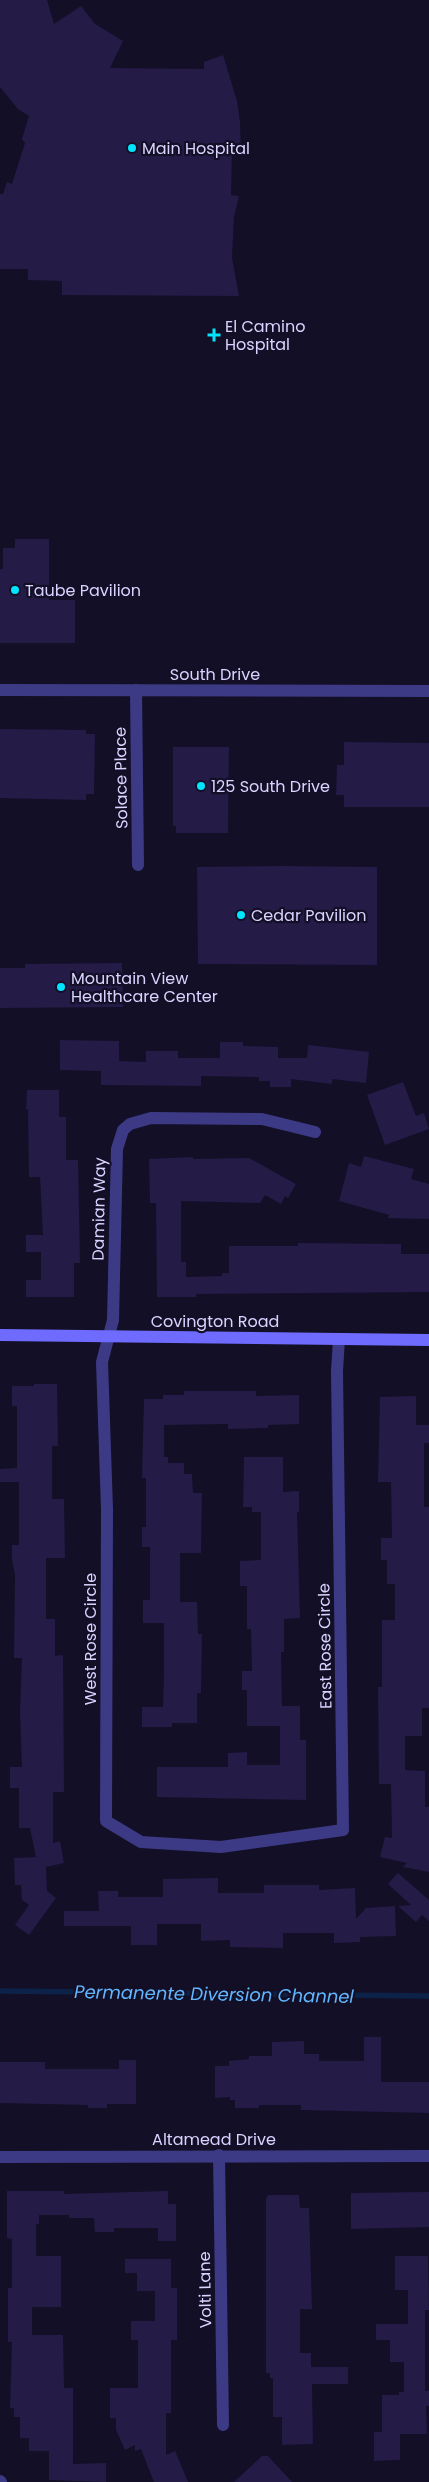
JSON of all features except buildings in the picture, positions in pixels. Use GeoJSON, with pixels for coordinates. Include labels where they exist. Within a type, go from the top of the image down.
{"type":"FeatureCollection","features":[{"type":"Feature","properties":{"kind":"street","name":"South Drive"},"geometry":{"type":"LineString","coordinates":[[0,690],[429,691]]}},
{"type":"Feature","properties":{"kind":"street","name":"Solace Place"},"geometry":{"type":"LineString","coordinates":[[136,690],[138,865]]}},
{"type":"Feature","properties":{"kind":"street","name":"Damian Way"},"geometry":{"type":"LineString","coordinates":[[108,1337],[113,1320],[117,1148],[123,1130],[130,1124],[152,1118],[179,1118],[262,1119],[315,1132]]}},
{"type":"Feature","properties":{"kind":"street","name":"Covington Road"},"geometry":{"type":"LineString","coordinates":[[0,1335],[429,1340]]}},
{"type":"Feature","properties":{"kind":"street","name":"West Rose Circle"},"geometry":{"type":"LineString","coordinates":[[108,1337],[102,1362],[107,1509],[106,1821],[141,1842],[221,1847]]}},
{"type":"Feature","properties":{"kind":"street","name":"East Rose Circle"},"geometry":{"type":"LineString","coordinates":[[221,1847],[343,1830],[337,1371],[339,1338]]}},
{"type":"Feature","properties":{"kind":"street","name":"Volti Lane"},"geometry":{"type":"LineString","coordinates":[[219,2155],[223,2425]]}},
{"type":"Feature","properties":{"kind":"street","name":"Altamead Drive"},"geometry":{"type":"LineString","coordinates":[[0,2157],[429,2156]]}},
{"type":"Feature","properties":{"kind":"waterway","name":"Permanente Diversion Channel"},"geometry":{"type":"LineString","coordinates":[[0,1991],[429,1996]]}},
{"type":"Feature","properties":{"kind":"place","name":"Main Hospital"},"geometry":{"type":"Point","coordinates":[132,148]}},
{"type":"Feature","properties":{"kind":"place","name":"El Camino Hospital"},"geometry":{"type":"Point","coordinates":[214,335]}},
{"type":"Feature","properties":{"kind":"place","name":"Taube Pavilion"},"geometry":{"type":"Point","coordinates":[15,590]}},
{"type":"Feature","properties":{"kind":"place","name":"125 South Drive"},"geometry":{"type":"Point","coordinates":[201,786]}},
{"type":"Feature","properties":{"kind":"place","name":"Cedar Pavilion"},"geometry":{"type":"Point","coordinates":[241,915]}},
{"type":"Feature","properties":{"kind":"place","name":"Mountain View Healthcare Center"},"geometry":{"type":"Point","coordinates":[61,987]}}]}
